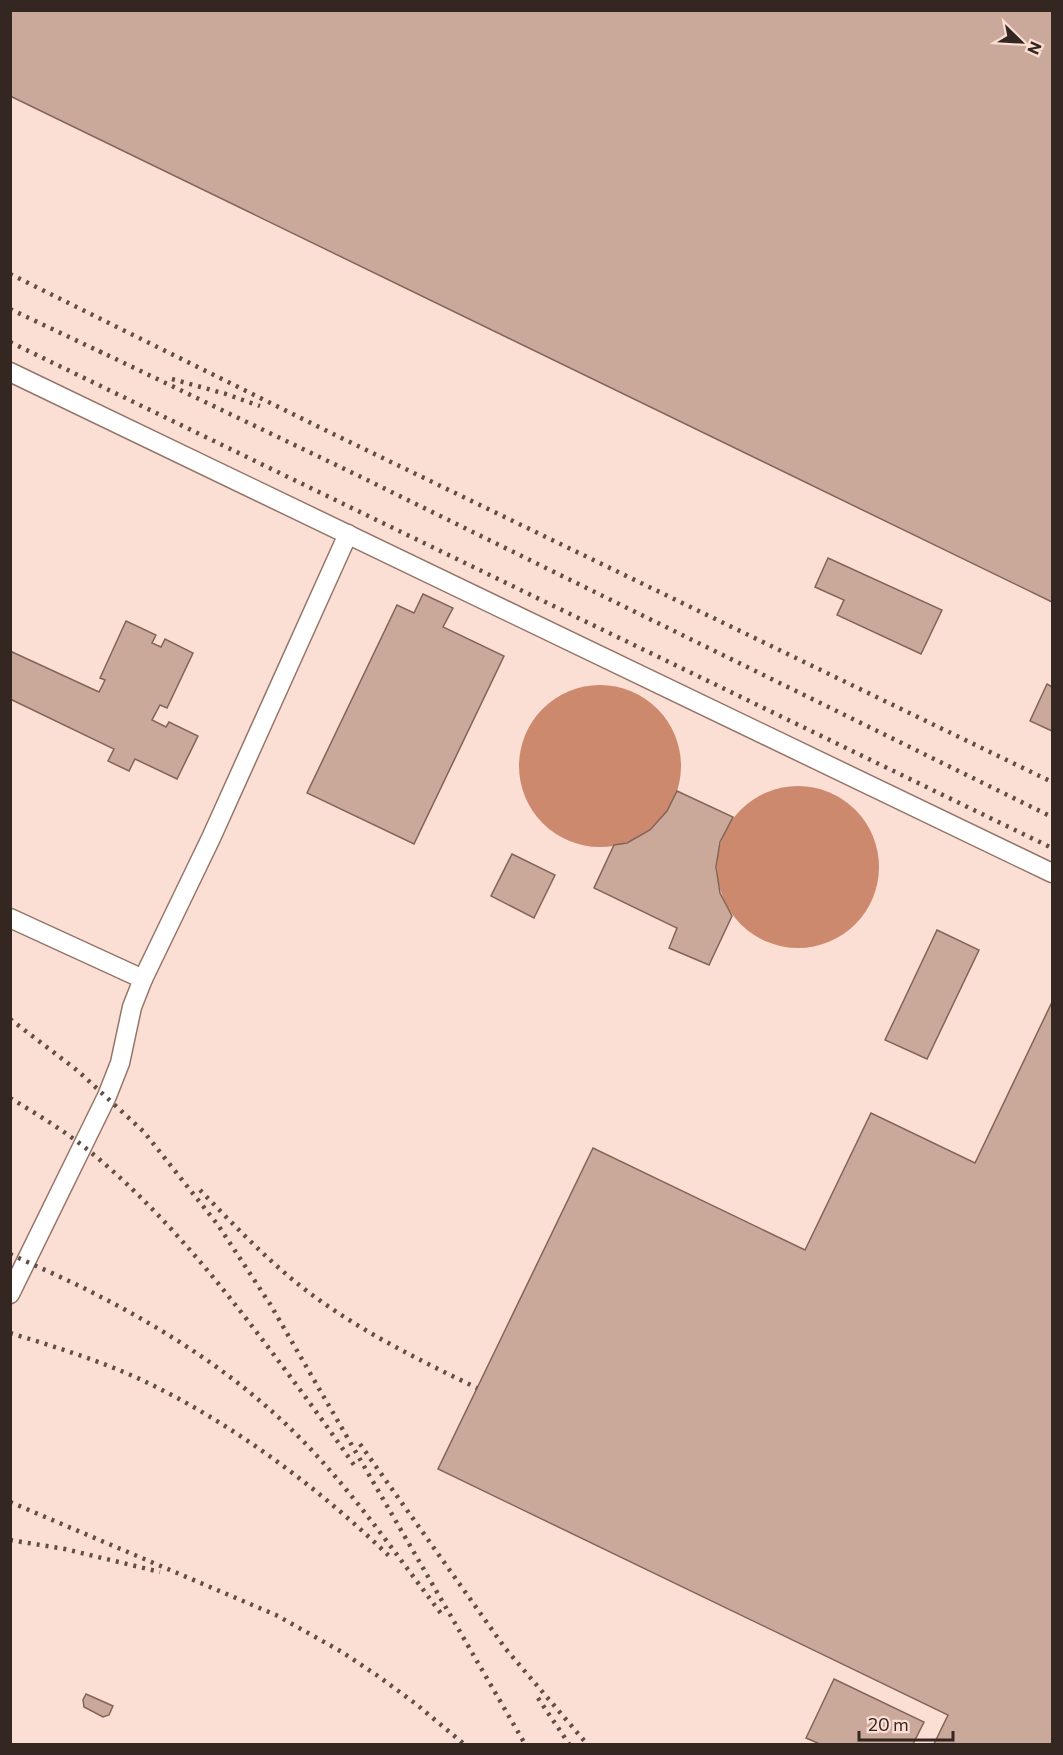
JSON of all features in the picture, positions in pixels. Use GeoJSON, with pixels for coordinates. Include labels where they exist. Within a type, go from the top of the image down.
{"type":"FeatureCollection","features":[{"type":"Feature","properties":{"kind":"lane"},"geometry":{"type":"LineString","coordinates":[[10,372],[1053,873]]}},
{"type":"Feature","properties":{"kind":"lane"},"geometry":{"type":"LineString","coordinates":[[10,1294],[107,1096],[120,1063],[132,1007],[143,979],[212,838],[348,534]]}},
{"type":"Feature","properties":{"kind":"lane"},"geometry":{"type":"LineString","coordinates":[[10,918],[143,979]]}},
{"type":"Feature","properties":{"kind":"shaded area"},"geometry":{"type":"Polygon","coordinates":[[[600,685],[631,691],[657,709],[675,735],[681,766],[675,797],[657,823],[631,841],[600,847],[569,841],[543,823],[525,797],[519,766],[525,735],[543,709],[569,691],[600,685]]]}},
{"type":"Feature","properties":{"kind":"shaded area"},"geometry":{"type":"Polygon","coordinates":[[[798,786],[829,792],[855,810],[873,836],[879,867],[873,898],[855,924],[829,942],[798,948],[767,942],[741,924],[723,898],[717,867],[723,836],[741,810],[767,792],[798,786]]]}},
{"type":"Feature","properties":{"kind":"building"},"geometry":{"type":"Polygon","coordinates":[[[10,10],[1052,10],[1052,602],[10,96],[10,10]]]}},
{"type":"Feature","properties":{"kind":"building"},"geometry":{"type":"Polygon","coordinates":[[[828,558],[942,610],[921,654],[837,615],[844,600],[815,587],[828,558]]]}},
{"type":"Feature","properties":{"kind":"building"},"geometry":{"type":"Polygon","coordinates":[[[423,594],[453,608],[443,627],[504,656],[414,844],[307,793],[397,605],[414,613],[423,594]]]}},
{"type":"Feature","properties":{"kind":"building"},"geometry":{"type":"Polygon","coordinates":[[[126,621],[156,635],[152,643],[161,647],[165,639],[193,653],[167,708],[160,705],[152,720],[166,727],[169,722],[198,736],[177,779],[135,759],[129,771],[108,761],[114,749],[10,699],[10,651],[99,692],[105,680],[100,678],[126,621]]]}},
{"type":"Feature","properties":{"kind":"building"},"geometry":{"type":"Polygon","coordinates":[[[1047,684],[1052,687],[1052,731],[1030,721],[1047,684]]]}},
{"type":"Feature","properties":{"kind":"building"},"geometry":{"type":"Polygon","coordinates":[[[677,791],[733,817],[720,842],[716,867],[720,893],[732,916],[709,965],[669,948],[677,928],[594,888],[614,845],[627,843],[650,830],[667,811],[677,791]]]}},
{"type":"Feature","properties":{"kind":"building"},"geometry":{"type":"Polygon","coordinates":[[[512,854],[555,875],[534,918],[491,896],[512,854]]]}},
{"type":"Feature","properties":{"kind":"building"},"geometry":{"type":"Polygon","coordinates":[[[937,930],[979,950],[927,1059],[885,1040],[937,930]]]}},
{"type":"Feature","properties":{"kind":"building"},"geometry":{"type":"Polygon","coordinates":[[[1052,1002],[1052,1744],[934,1744],[948,1715],[438,1469],[593,1148],[805,1250],[871,1113],[975,1163],[1052,1002]]]}},
{"type":"Feature","properties":{"kind":"building"},"geometry":{"type":"Polygon","coordinates":[[[834,1679],[924,1722],[913,1744],[820,1744],[806,1738],[834,1679]]]}},
{"type":"Feature","properties":{"kind":"building"},"geometry":{"type":"Polygon","coordinates":[[[86,1694],[113,1706],[109,1715],[103,1717],[84,1707],[83,1700],[86,1694]]]}},
{"type":"Feature","properties":{"kind":"railway"},"geometry":{"type":"LineString","coordinates":[[10,274],[325,430],[1052,782]]}},
{"type":"Feature","properties":{"kind":"railway"},"geometry":{"type":"LineString","coordinates":[[10,309],[107,355]]}},
{"type":"Feature","properties":{"kind":"railway"},"geometry":{"type":"LineString","coordinates":[[10,342],[1052,848]]}},
{"type":"Feature","properties":{"kind":"railway"},"geometry":{"type":"LineString","coordinates":[[99,351],[357,475],[1052,817]]}},
{"type":"Feature","properties":{"kind":"railway"},"geometry":{"type":"LineString","coordinates":[[172,379],[260,406]]}},
{"type":"Feature","properties":{"kind":"railway"},"geometry":{"type":"LineString","coordinates":[[10,1019],[78,1071],[144,1132],[218,1225],[270,1304],[525,1744]]}},
{"type":"Feature","properties":{"kind":"railway"},"geometry":{"type":"LineString","coordinates":[[10,1098],[83,1146],[110,1168],[160,1217],[250,1323],[354,1465]]}},
{"type":"Feature","properties":{"kind":"railway"},"geometry":{"type":"LineString","coordinates":[[200,1190],[276,1265],[323,1303],[387,1342],[477,1388]]}},
{"type":"Feature","properties":{"kind":"railway"},"geometry":{"type":"LineString","coordinates":[[10,1254],[90,1291],[154,1326],[231,1378],[279,1417],[339,1481],[443,1616]]}},
{"type":"Feature","properties":{"kind":"railway"},"geometry":{"type":"LineString","coordinates":[[10,1333],[128,1374],[210,1416],[304,1482],[389,1556]]}},
{"type":"Feature","properties":{"kind":"railway"},"geometry":{"type":"LineString","coordinates":[[360,1444],[505,1648],[587,1744]]}},
{"type":"Feature","properties":{"kind":"railway"},"geometry":{"type":"LineString","coordinates":[[10,1502],[276,1615],[342,1652],[378,1676],[464,1744]]}},
{"type":"Feature","properties":{"kind":"railway"},"geometry":{"type":"LineString","coordinates":[[10,1540],[65,1549],[160,1572]]}},
{"type":"Feature","properties":{"kind":"railway"},"geometry":{"type":"LineString","coordinates":[[538,1698],[569,1744]]}}]}
